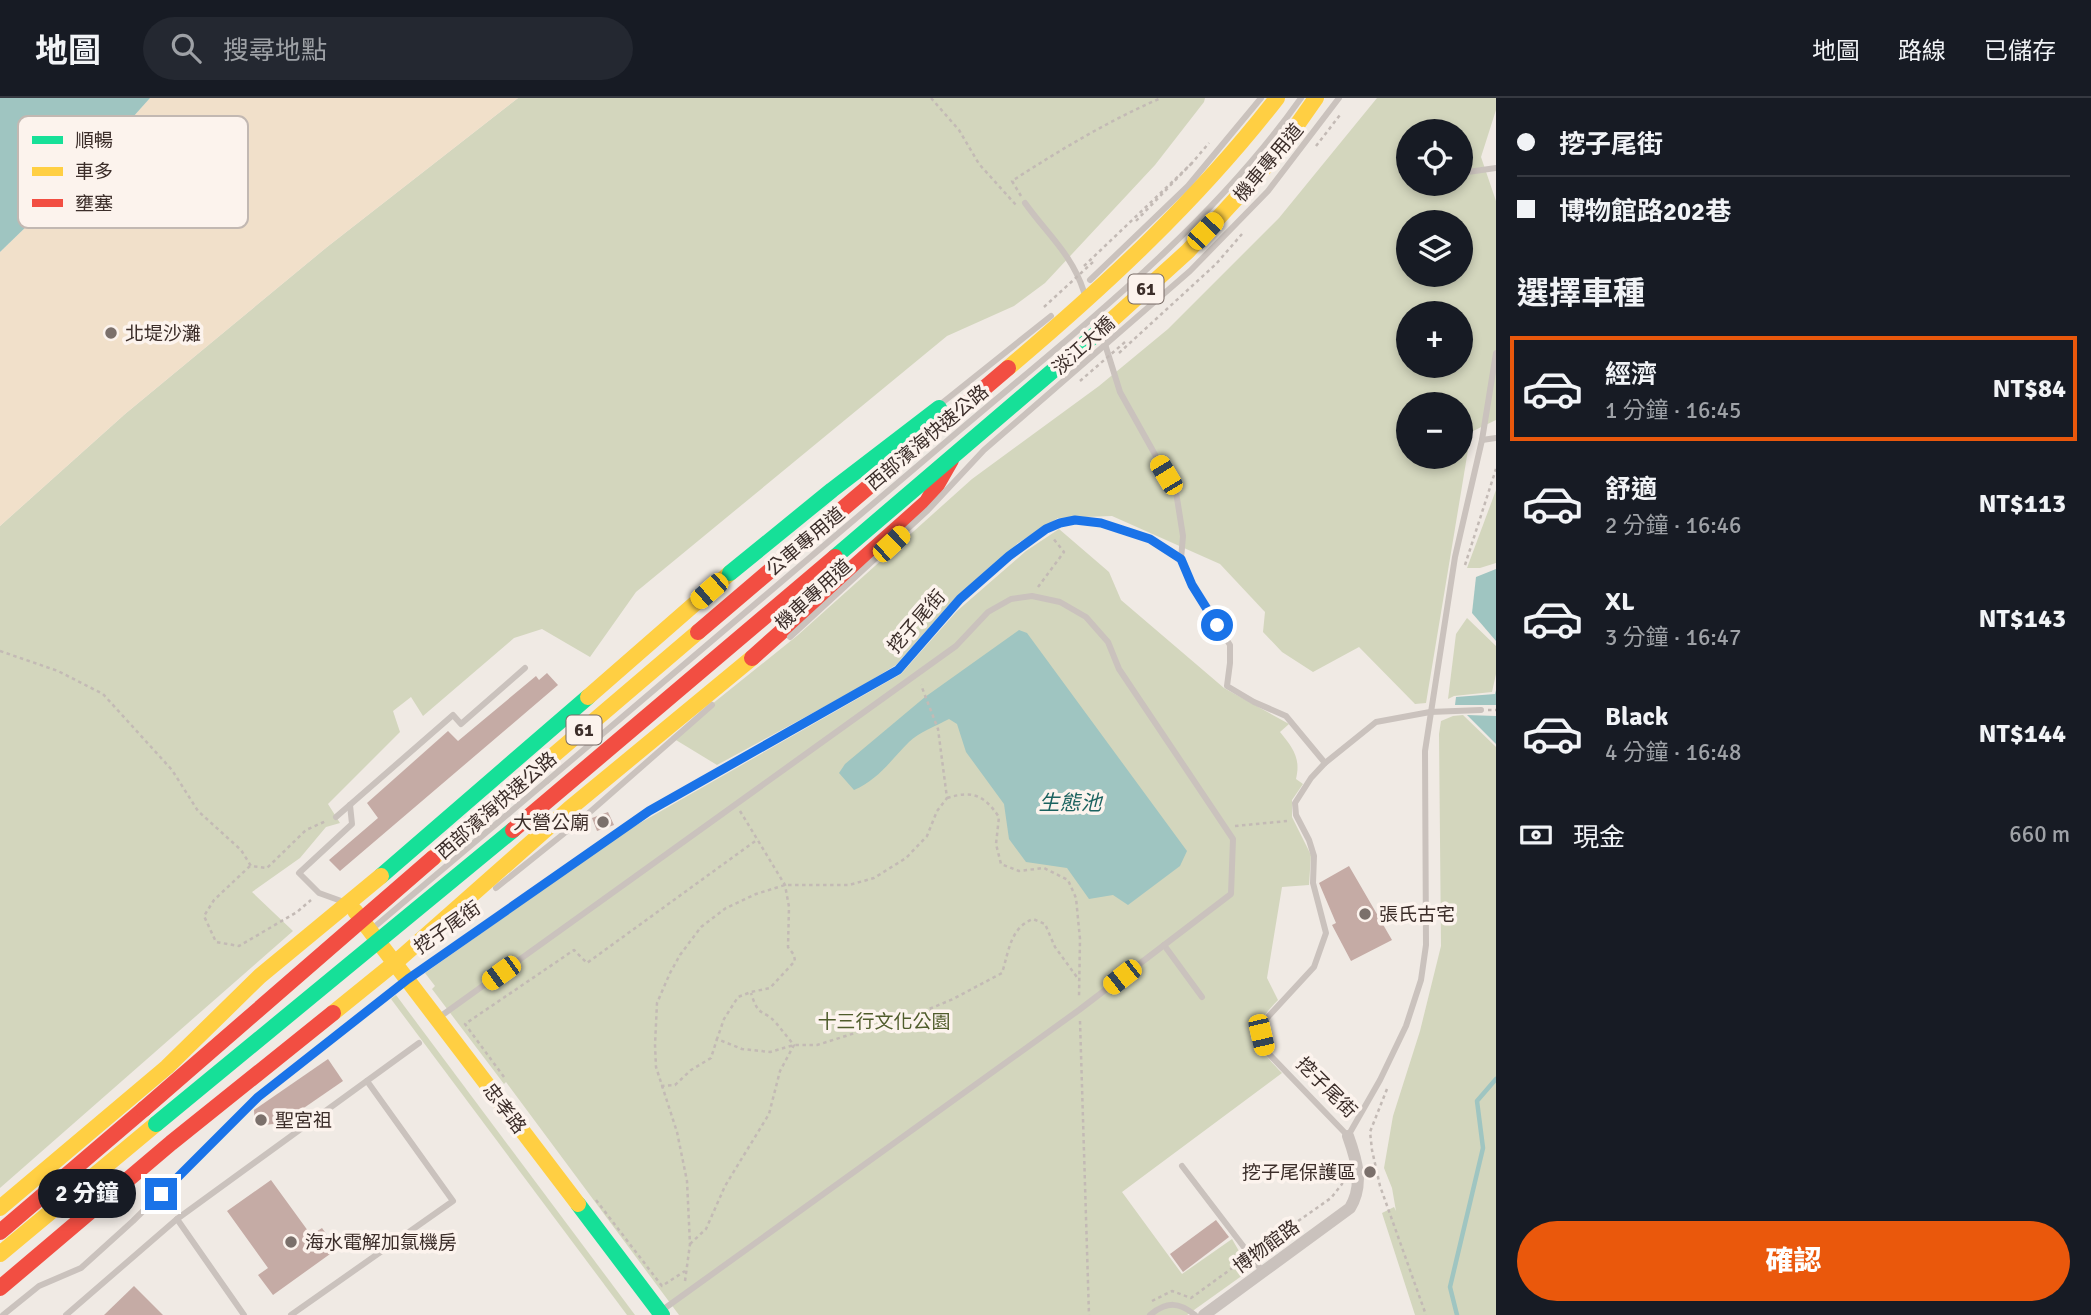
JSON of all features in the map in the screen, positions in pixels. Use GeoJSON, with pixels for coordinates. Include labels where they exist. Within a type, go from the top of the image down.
{"type":"FeatureCollection","features":[{"type":"Feature","properties":{"kind":"main road","name":"淡江大橋"},"geometry":{"type":"LineString","coordinates":[[1026,353],[1146,245],[1250,133],[1277,98]]}},
{"type":"Feature","properties":{"kind":"main road","name":"淡江大橋"},"geometry":{"type":"LineString","coordinates":[[952,457],[1073,355],[1188,251],[1276,155],[1317,98]]}},
{"type":"Feature","properties":{"kind":"main road"},"geometry":{"type":"LineString","coordinates":[[0,1208],[167,1067],[260,976],[377,879],[517,752],[782,529],[933,413],[988,367],[1014,354],[1026,353]]}},
{"type":"Feature","properties":{"kind":"main road","name":"西部濱海快速公路"},"geometry":{"type":"LineString","coordinates":[[0,1232],[1026,353]]}},
{"type":"Feature","properties":{"kind":"main road"},"geometry":{"type":"LineString","coordinates":[[0,1288],[576,814],[928,502],[952,457]]}},
{"type":"Feature","properties":{"kind":"main road","name":"西部濱海快速公路"},"geometry":{"type":"LineString","coordinates":[[0,1254],[482,857],[952,457]]}},
{"type":"Feature","properties":{"kind":"main road","name":"忠孝路"},"geometry":{"type":"LineString","coordinates":[[347,902],[396,962],[661,1314]]}},
{"type":"Feature","properties":{"kind":"street","name":"挖子尾街"},"geometry":{"type":"LineString","coordinates":[[1349,1136],[1356,1158],[1359,1185],[1357,1197],[1350,1208]]}},
{"type":"Feature","properties":{"kind":"street","name":"博物館路"},"geometry":{"type":"LineString","coordinates":[[1204,1315],[1350,1208]]}},
{"type":"Feature","properties":{"kind":"lane"},"geometry":{"type":"LineString","coordinates":[[1076,293],[1188,186],[1261,98]]}},
{"type":"Feature","properties":{"kind":"lane","name":"公車專用道"},"geometry":{"type":"LineString","coordinates":[[371,930],[1101,309],[1170,247],[1223,191],[1301,98]]}},
{"type":"Feature","properties":{"kind":"lane","name":"機車專用道"},"geometry":{"type":"LineString","coordinates":[[780,646],[928,510],[984,450],[1190,271],[1268,191],[1339,98]]}},
{"type":"Feature","properties":{"kind":"lane"},"geometry":{"type":"LineString","coordinates":[[1473,171],[1496,168]]}},
{"type":"Feature","properties":{"kind":"lane"},"geometry":{"type":"LineString","coordinates":[[1025,203],[1064,250],[1077,273],[1099,324],[1120,392],[1176,492],[1183,536],[1181,559],[1192,585],[1230,645],[1227,686],[1286,716],[1325,763]]}},
{"type":"Feature","properties":{"kind":"lane"},"geometry":{"type":"LineString","coordinates":[[666,618],[728,565],[942,403],[1056,312]]}},
{"type":"Feature","properties":{"kind":"lane"},"geometry":{"type":"LineString","coordinates":[[1349,1136],[1406,1026],[1421,980],[1426,945],[1425,751],[1455,557],[1482,440],[1496,353]]}},
{"type":"Feature","properties":{"kind":"lane"},"geometry":{"type":"LineString","coordinates":[[1482,440],[1496,438]]}},
{"type":"Feature","properties":{"kind":"lane","name":"挖子尾街"},"geometry":{"type":"LineString","coordinates":[[3,1315],[39,1286],[81,1268],[134,1221],[258,1097],[408,979],[649,811],[898,670],[960,599],[1046,529],[1075,520],[1101,523],[1150,539],[1181,559]]}},
{"type":"Feature","properties":{"kind":"lane"},"geometry":{"type":"LineString","coordinates":[[438,1018],[956,646],[988,612],[1011,599],[1032,596],[1060,602],[1086,617],[1108,642],[1119,669],[1233,839],[1231,894],[1068,1018],[683,1295],[661,1314]]}},
{"type":"Feature","properties":{"kind":"lane"},"geometry":{"type":"LineString","coordinates":[[336,817],[453,715],[461,724],[525,668]]}},
{"type":"Feature","properties":{"kind":"lane"},"geometry":{"type":"LineString","coordinates":[[495,889],[576,814],[717,701]]}},
{"type":"Feature","properties":{"kind":"lane"},"geometry":{"type":"LineString","coordinates":[[1296,812],[1295,803],[1311,778],[1325,763],[1376,722],[1430,712],[1481,710]]}},
{"type":"Feature","properties":{"kind":"lane"},"geometry":{"type":"LineString","coordinates":[[347,902],[319,893],[299,873],[352,824],[350,805]]}},
{"type":"Feature","properties":{"kind":"lane","name":"挖子尾街"},"geometry":{"type":"LineString","coordinates":[[1296,812],[1314,856],[1313,883],[1326,933],[1314,967],[1266,1018],[1261,1035],[1265,1050],[1349,1136]]}},
{"type":"Feature","properties":{"kind":"lane"},"geometry":{"type":"LineString","coordinates":[[396,962],[418,951],[451,924]]}},
{"type":"Feature","properties":{"kind":"lane"},"geometry":{"type":"LineString","coordinates":[[1164,945],[1202,997]]}},
{"type":"Feature","properties":{"kind":"lane"},"geometry":{"type":"LineString","coordinates":[[66,1315],[177,1219],[419,1043]]}},
{"type":"Feature","properties":{"kind":"lane"},"geometry":{"type":"LineString","coordinates":[[291,1315],[453,1201],[367,1081]]}},
{"type":"Feature","properties":{"kind":"lane"},"geometry":{"type":"LineString","coordinates":[[1182,1166],[1263,1272]]}},
{"type":"Feature","properties":{"kind":"lane"},"geometry":{"type":"LineString","coordinates":[[177,1219],[244,1315]]}},
{"type":"Feature","properties":{"kind":"lane"},"geometry":{"type":"LineString","coordinates":[[1150,1315],[1166,1304],[1182,1304],[1195,1315]]}},
{"type":"Feature","properties":{"kind":"path"},"geometry":{"type":"LineString","coordinates":[[931,98],[959,131],[979,164],[1017,206],[1036,218]]}},
{"type":"Feature","properties":{"kind":"path"},"geometry":{"type":"LineString","coordinates":[[1025,203],[1012,181],[1066,146],[1161,98]]}},
{"type":"Feature","properties":{"kind":"path"},"geometry":{"type":"LineString","coordinates":[[1039,313],[1192,163],[1077,273]]}},
{"type":"Feature","properties":{"kind":"path"},"geometry":{"type":"LineString","coordinates":[[1110,360],[1216,264],[1247,228]]}},
{"type":"Feature","properties":{"kind":"path"},"geometry":{"type":"LineString","coordinates":[[1032,596],[1064,552],[1046,529]]}},
{"type":"Feature","properties":{"kind":"path"},"geometry":{"type":"LineString","coordinates":[[0,651],[58,671],[103,694],[172,769],[198,811],[241,850],[251,866]]}},
{"type":"Feature","properties":{"kind":"path"},"geometry":{"type":"LineString","coordinates":[[683,1295],[690,1244],[687,1181],[677,1132],[656,1067],[657,1003],[680,955],[701,928],[726,908],[756,894],[785,885],[849,885],[874,878],[906,858],[927,836],[937,811],[947,798],[938,729],[923,691]]}},
{"type":"Feature","properties":{"kind":"path"},"geometry":{"type":"LineString","coordinates":[[661,1086],[675,1085],[691,1070],[711,1058],[724,1019],[738,997],[770,988],[795,961],[788,947],[789,907],[785,885],[736,805]]}},
{"type":"Feature","properties":{"kind":"path"},"geometry":{"type":"LineString","coordinates":[[1224,825],[1280,823],[1289,821],[1296,812]]}},
{"type":"Feature","properties":{"kind":"path"},"geometry":{"type":"LineString","coordinates":[[319,893],[297,912],[239,946],[216,942],[204,916],[214,900],[251,866],[267,867],[306,830],[336,817]]}},
{"type":"Feature","properties":{"kind":"path"},"geometry":{"type":"LineString","coordinates":[[505,1079],[465,1024],[574,950],[587,963],[758,839]]}},
{"type":"Feature","properties":{"kind":"path"},"geometry":{"type":"LineString","coordinates":[[717,1039],[742,1049],[770,1052],[794,1045],[817,1045],[922,1012],[1002,973],[1014,934],[1022,923],[1033,919],[1045,924],[1055,947],[1079,980]]}},
{"type":"Feature","properties":{"kind":"path"},"geometry":{"type":"LineString","coordinates":[[751,992],[755,1007],[774,1021],[794,1045]]}},
{"type":"Feature","properties":{"kind":"path"},"geometry":{"type":"LineString","coordinates":[[690,1244],[706,1229],[725,1186],[769,1114],[780,1071],[794,1045]]}},
{"type":"Feature","properties":{"kind":"path"},"geometry":{"type":"LineString","coordinates":[[1372,1150],[1380,1186],[1426,1315]]}},
{"type":"Feature","properties":{"kind":"path"},"geometry":{"type":"LineString","coordinates":[[595,1199],[662,1286],[686,1270]]}},
{"type":"Feature","properties":{"kind":"green space"},"geometry":{"type":"Polygon","coordinates":[[[518,98],[1205,98],[1155,165],[1045,283],[1014,306],[947,336],[636,592],[590,657],[542,629],[514,638],[423,716],[411,697],[393,711],[400,732],[328,804],[340,823],[326,827],[300,858],[252,892],[293,931],[0,1188],[0,526],[125,414],[327,247],[518,98]]]}},
{"type":"Feature","properties":{"kind":"green space"},"geometry":{"type":"Polygon","coordinates":[[[1377,98],[1496,98],[1496,110],[1481,157],[1496,201],[1496,420],[1473,431],[1473,392],[1396,392],[1396,469],[1465,469],[1426,703],[1415,704],[1359,647],[1313,672],[1282,652],[1263,632],[1265,612],[1220,564],[1112,516],[1058,518],[1018,543],[950,604],[896,665],[855,690],[717,765],[671,737],[798,635],[972,479],[1099,386],[1168,329],[1279,218],[1377,98]]]}},
{"type":"Feature","properties":{"kind":"green space"},"geometry":{"type":"Polygon","coordinates":[[[1496,490],[1496,563],[1480,568],[1467,568],[1496,490]]]}},
{"type":"Feature","properties":{"kind":"green space","name":"十三行文化公園"},"geometry":{"type":"Polygon","coordinates":[[[1059,529],[1109,572],[1121,600],[1224,688],[1289,724],[1280,732],[1295,754],[1296,779],[1303,784],[1292,800],[1292,817],[1311,855],[1309,885],[1282,887],[1267,978],[1278,1000],[1261,1021],[1257,1038],[1265,1054],[1282,1073],[1122,1192],[1182,1274],[1232,1239],[1250,1270],[1187,1315],[679,1315],[506,1082],[504,1084],[432,989],[435,986],[425,973],[626,831],[901,674],[957,611],[1026,551],[1059,529]]]}},
{"type":"Feature","properties":{"kind":"green space"},"geometry":{"type":"Polygon","coordinates":[[[1467,618],[1496,646],[1496,674],[1492,692],[1448,699],[1456,634],[1467,618]]]}},
{"type":"Feature","properties":{"kind":"green space"},"geometry":{"type":"Polygon","coordinates":[[[1463,715],[1496,747],[1496,1315],[1415,1315],[1382,1213],[1394,1207],[1396,1211],[1392,1188],[1384,1168],[1393,1116],[1420,1031],[1441,946],[1441,721],[1463,715]]]}},
{"type":"Feature","properties":{"kind":"green space"},"geometry":{"type":"Polygon","coordinates":[[[396,995],[635,1315],[627,1315],[391,999],[396,995]]]}},
{"type":"Feature","properties":{"kind":"sand","name":"北堤沙灘"},"geometry":{"type":"Polygon","coordinates":[[[150,98],[518,98],[327,247],[125,414],[0,526],[0,252],[25,228],[248,228],[248,116],[134,116],[150,98]]]}},
{"type":"Feature","properties":{"kind":"water"},"geometry":{"type":"Polygon","coordinates":[[[0,98],[150,98],[134,116],[18,116],[18,228],[25,228],[0,252],[0,98]]]}},
{"type":"Feature","properties":{"kind":"water"},"geometry":{"type":"Polygon","coordinates":[[[1496,569],[1496,641],[1472,613],[1476,577],[1496,569]]]}},
{"type":"Feature","properties":{"kind":"water","name":"生態池"},"geometry":{"type":"Polygon","coordinates":[[[1019,630],[1027,633],[1187,851],[1180,866],[1128,905],[1113,895],[1089,899],[1067,868],[1026,862],[1009,839],[1004,804],[966,752],[957,724],[949,719],[913,738],[863,786],[854,790],[839,773],[845,764],[925,697],[1019,630]]]}},
{"type":"Feature","properties":{"kind":"water"},"geometry":{"type":"Polygon","coordinates":[[[1496,690],[1496,705],[1455,705],[1456,697],[1495,694],[1496,690]]]}},
{"type":"Feature","properties":{"kind":"water"},"geometry":{"type":"Polygon","coordinates":[[[1467,715],[1496,716],[1496,744],[1467,715]]]}},
{"type":"Feature","properties":{"kind":"building"},"geometry":{"type":"Polygon","coordinates":[[[547,673],[558,685],[340,871],[329,860],[378,818],[367,803],[448,731],[458,741],[536,676],[539,680],[547,673]]]}},
{"type":"Feature","properties":{"kind":"building","name":"大營公廟"},"geometry":{"type":"Polygon","coordinates":[[[608,812],[614,825],[597,831],[592,818],[608,812]]]}},
{"type":"Feature","properties":{"kind":"building","name":"張氏古宅"},"geometry":{"type":"Polygon","coordinates":[[[1349,866],[1392,940],[1351,961],[1332,925],[1336,923],[1319,883],[1349,866]]]}},
{"type":"Feature","properties":{"kind":"building"},"geometry":{"type":"Polygon","coordinates":[[[328,1059],[343,1081],[282,1123],[255,1126],[254,1110],[328,1059]]]}},
{"type":"Feature","properties":{"kind":"building","name":"海水電解加氯機房"},"geometry":{"type":"Polygon","coordinates":[[[271,1180],[311,1235],[322,1228],[337,1249],[273,1295],[258,1275],[268,1268],[227,1211],[271,1180]]]}},
{"type":"Feature","properties":{"kind":"building"},"geometry":{"type":"Polygon","coordinates":[[[1216,1220],[1229,1237],[1183,1272],[1170,1254],[1216,1220]]]}},
{"type":"Feature","properties":{"kind":"building"},"geometry":{"type":"Polygon","coordinates":[[[134,1286],[163,1315],[104,1315],[134,1286]]]}},
{"type":"Feature","properties":{"kind":"waterway"},"geometry":{"type":"LineString","coordinates":[[1457,1315],[1450,1287],[1483,1148],[1477,1101],[1496,1079]]}},
{"type":"Feature","properties":{"kind":"traffic: fast"},"geometry":{"type":"LineString","coordinates":[[835,557],[1104,327]]}},
{"type":"Feature","properties":{"kind":"traffic: fast"},"geometry":{"type":"LineString","coordinates":[[730,573],[939,408]]}},
{"type":"Feature","properties":{"kind":"traffic: fast"},"geometry":{"type":"LineString","coordinates":[[381,876],[588,697]]}},
{"type":"Feature","properties":{"kind":"traffic: fast"},"geometry":{"type":"LineString","coordinates":[[156,1124],[513,830]]}},
{"type":"Feature","properties":{"kind":"traffic: fast"},"geometry":{"type":"LineString","coordinates":[[578,1204],[662,1315]]}},
{"type":"Feature","properties":{"kind":"traffic: slow"},"geometry":{"type":"LineString","coordinates":[[1008,368],[1150,240],[1216,171],[1277,98]]}},
{"type":"Feature","properties":{"kind":"traffic: slow"},"geometry":{"type":"LineString","coordinates":[[1104,327],[1188,251],[1276,155],[1316,98]]}},
{"type":"Feature","properties":{"kind":"traffic: slow"},"geometry":{"type":"LineString","coordinates":[[588,697],[730,573]]}},
{"type":"Feature","properties":{"kind":"traffic: slow"},"geometry":{"type":"LineString","coordinates":[[433,858],[698,632]]}},
{"type":"Feature","properties":{"kind":"traffic: slow"},"geometry":{"type":"LineString","coordinates":[[333,1013],[396,962],[569,809],[752,658]]}},
{"type":"Feature","properties":{"kind":"traffic: slow"},"geometry":{"type":"LineString","coordinates":[[0,1208],[167,1067],[260,976],[381,876]]}},
{"type":"Feature","properties":{"kind":"traffic: slow"},"geometry":{"type":"LineString","coordinates":[[355,911],[578,1204]]}},
{"type":"Feature","properties":{"kind":"traffic: slow"},"geometry":{"type":"LineString","coordinates":[[0,1254],[156,1124]]}},
{"type":"Feature","properties":{"kind":"traffic: jam"},"geometry":{"type":"LineString","coordinates":[[698,632],[1008,368]]}},
{"type":"Feature","properties":{"kind":"traffic: jam"},"geometry":{"type":"LineString","coordinates":[[752,658],[927,502],[951,460]]}},
{"type":"Feature","properties":{"kind":"traffic: jam"},"geometry":{"type":"LineString","coordinates":[[513,830],[835,557]]}},
{"type":"Feature","properties":{"kind":"traffic: jam"},"geometry":{"type":"LineString","coordinates":[[144,1109],[433,858]]}},
{"type":"Feature","properties":{"kind":"traffic: jam"},"geometry":{"type":"LineString","coordinates":[[0,1288],[171,1143],[333,1013]]}},
{"type":"Feature","properties":{"kind":"traffic: jam"},"geometry":{"type":"LineString","coordinates":[[0,1232],[144,1109]]}},
{"type":"Feature","properties":{"kind":"place","name":"北堤沙灘"},"geometry":{"type":"Point","coordinates":[111,333]}},
{"type":"Feature","properties":{"kind":"place","name":"大營公廟"},"geometry":{"type":"Point","coordinates":[603,822]}},
{"type":"Feature","properties":{"kind":"place","name":"張氏古宅"},"geometry":{"type":"Point","coordinates":[1365,914]}},
{"type":"Feature","properties":{"kind":"place","name":"聖宮祖"},"geometry":{"type":"Point","coordinates":[261,1120]}},
{"type":"Feature","properties":{"kind":"place","name":"挖子尾保護區"},"geometry":{"type":"Point","coordinates":[1370,1172]}},
{"type":"Feature","properties":{"kind":"place","name":"海水電解加氯機房"},"geometry":{"type":"Point","coordinates":[291,1242]}},
{"type":"Feature","properties":{"kind":"route"},"geometry":{"type":"LineString","coordinates":[[161,1194],[258,1097],[408,979],[519,900],[649,811],[898,670],[960,599],[1009,556],[1046,529],[1075,520],[1101,523],[1150,539],[1181,559],[1192,585],[1217,625]]}}]}
